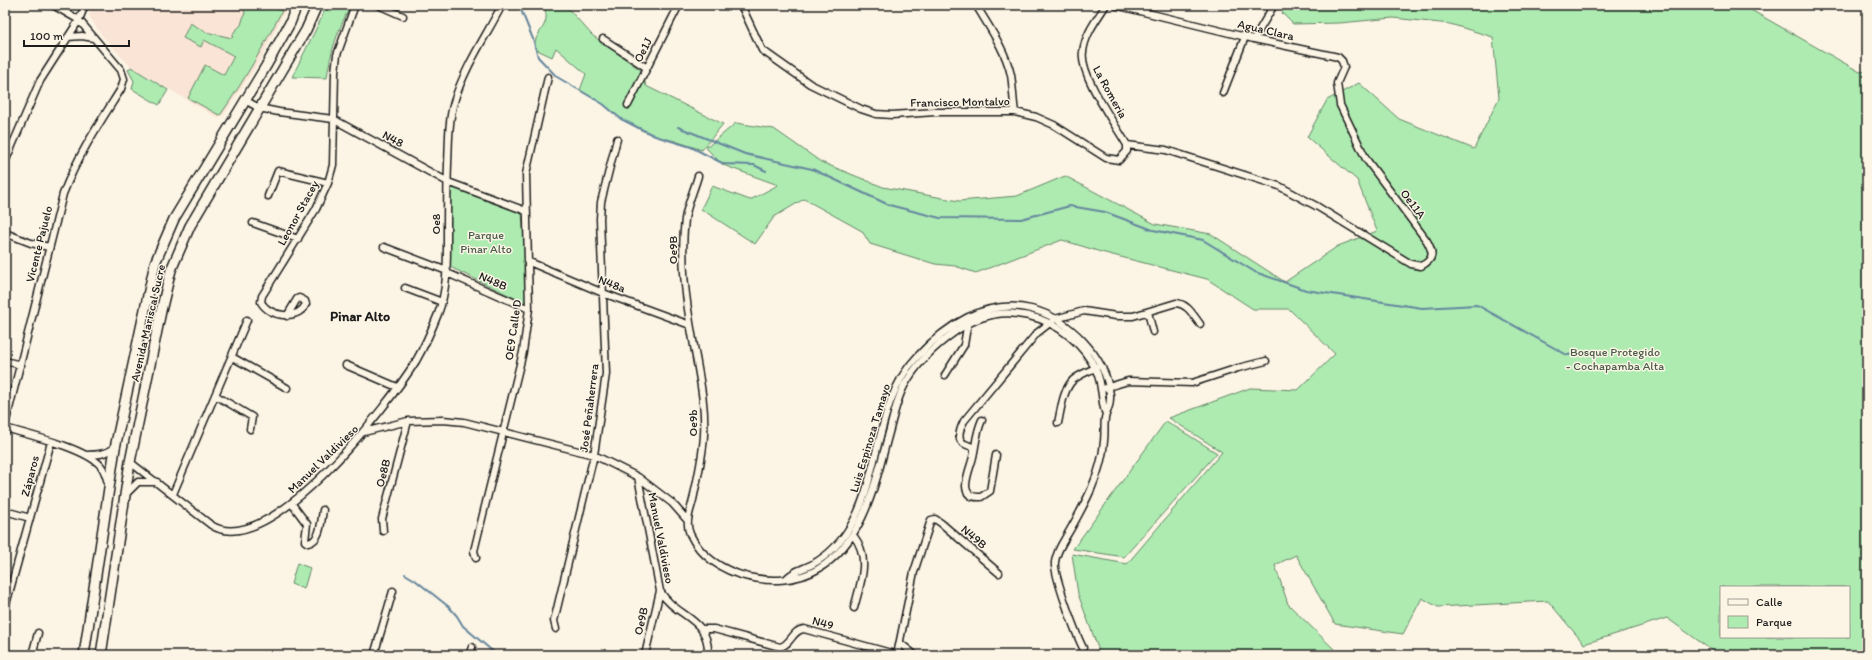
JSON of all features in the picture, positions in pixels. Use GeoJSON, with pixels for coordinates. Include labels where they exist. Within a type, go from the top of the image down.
{"type":"FeatureCollection","features":[{"type":"Feature","properties":{"kind":"main road","name":"Avenida Mariscal Sucre"},"geometry":{"type":"LineString","coordinates":[[84,655],[114,448],[155,263],[174,219],[286,29],[297,5]]}},
{"type":"Feature","properties":{"kind":"main road","name":"Avenida Mariscal Sucre"},"geometry":{"type":"LineString","coordinates":[[101,655],[130,462],[171,270],[190,226],[306,30],[316,5]]}},
{"type":"Feature","properties":{"kind":"main road"},"geometry":{"type":"LineString","coordinates":[[130,377],[147,381]]}},
{"type":"Feature","properties":{"kind":"street"},"geometry":{"type":"LineString","coordinates":[[53,5],[79,20],[96,39]]}},
{"type":"Feature","properties":{"kind":"street"},"geometry":{"type":"LineString","coordinates":[[5,162],[40,80],[79,20],[85,5]]}},
{"type":"Feature","properties":{"kind":"street","name":"Leonor Stacey"},"geometry":{"type":"LineString","coordinates":[[287,316],[280,315],[263,307],[260,302],[262,296],[316,209],[328,183],[332,165],[337,54],[355,5]]}},
{"type":"Feature","properties":{"kind":"street"},"geometry":{"type":"LineString","coordinates":[[378,5],[403,16]]}},
{"type":"Feature","properties":{"kind":"street","name":"Oe8"},"geometry":{"type":"LineString","coordinates":[[364,432],[416,360],[439,313],[447,272],[449,139],[454,102],[469,67],[502,5]]}},
{"type":"Feature","properties":{"kind":"street","name":"Oe1J"},"geometry":{"type":"LineString","coordinates":[[628,105],[679,5]]}},
{"type":"Feature","properties":{"kind":"street","name":"Francisco Montalvo"},"geometry":{"type":"LineString","coordinates":[[741,5],[762,50],[810,84],[861,109],[876,114],[892,115],[935,112],[1015,112],[1036,117],[1054,125],[1106,158],[1119,160],[1128,151],[1127,145]]}},
{"type":"Feature","properties":{"kind":"street"},"geometry":{"type":"LineString","coordinates":[[976,5],[999,43],[1006,59],[1011,75],[1015,112]]}},
{"type":"Feature","properties":{"kind":"street","name":"La Romeria"},"geometry":{"type":"LineString","coordinates":[[1106,5],[1086,40],[1082,52],[1082,65],[1088,79],[1127,145]]}},
{"type":"Feature","properties":{"kind":"street","name":"Agua Clara"},"geometry":{"type":"LineString","coordinates":[[1115,5],[1245,37],[1338,57],[1342,61],[1344,67],[1337,83]]}},
{"type":"Feature","properties":{"kind":"street"},"geometry":{"type":"LineString","coordinates":[[1254,39],[1274,5]]}},
{"type":"Feature","properties":{"kind":"street"},"geometry":{"type":"LineString","coordinates":[[68,37],[82,36],[96,39]]}},
{"type":"Feature","properties":{"kind":"street"},"geometry":{"type":"LineString","coordinates":[[1223,94],[1245,37]]}},
{"type":"Feature","properties":{"kind":"street","name":"Vicente Pajuelo"},"geometry":{"type":"LineString","coordinates":[[5,425],[63,194],[73,168],[121,89],[124,80],[121,70],[96,39]]}},
{"type":"Feature","properties":{"kind":"street"},"geometry":{"type":"LineString","coordinates":[[603,39],[647,68]]}},
{"type":"Feature","properties":{"kind":"street","name":"OE9 Calle D"},"geometry":{"type":"LineString","coordinates":[[476,558],[474,551],[502,432],[523,352],[529,309],[526,211],[527,168],[548,77]]}},
{"type":"Feature","properties":{"kind":"street","name":"Oe11A"},"geometry":{"type":"LineString","coordinates":[[1127,145],[1166,150],[1279,186],[1318,206],[1416,266],[1424,265],[1432,255],[1433,251],[1366,159],[1340,105],[1337,83]]}},
{"type":"Feature","properties":{"kind":"street","name":"N48"},"geometry":{"type":"LineString","coordinates":[[245,100],[259,108],[333,119],[448,182],[526,211]]}},
{"type":"Feature","properties":{"kind":"street","name":"José Peñaherrera"},"geometry":{"type":"LineString","coordinates":[[556,630],[554,621],[594,455],[606,374],[600,209],[617,139]]}},
{"type":"Feature","properties":{"kind":"street"},"geometry":{"type":"LineString","coordinates":[[268,196],[278,170],[328,183]]}},
{"type":"Feature","properties":{"kind":"street","name":"Oe9B"},"geometry":{"type":"LineString","coordinates":[[690,325],[683,253],[686,217],[698,176]]}},
{"type":"Feature","properties":{"kind":"street"},"geometry":{"type":"LineString","coordinates":[[253,223],[298,239]]}},
{"type":"Feature","properties":{"kind":"street"},"geometry":{"type":"LineString","coordinates":[[5,233],[49,248]]}},
{"type":"Feature","properties":{"kind":"street","name":"N48B"},"geometry":{"type":"LineString","coordinates":[[384,247],[447,272],[529,309]]}},
{"type":"Feature","properties":{"kind":"street","name":"N48a"},"geometry":{"type":"LineString","coordinates":[[528,261],[604,293],[690,325]]}},
{"type":"Feature","properties":{"kind":"street"},"geometry":{"type":"LineString","coordinates":[[405,288],[442,302]]}},
{"type":"Feature","properties":{"kind":"street"},"geometry":{"type":"LineString","coordinates":[[974,448],[963,444],[960,440],[960,432],[964,421],[1037,333],[1052,321],[1084,311],[1116,316],[1133,316],[1176,303],[1182,304],[1188,308],[1200,324]]}},
{"type":"Feature","properties":{"kind":"street"},"geometry":{"type":"LineString","coordinates":[[1148,312],[1153,332]]}},
{"type":"Feature","properties":{"kind":"street","name":"Luis Espinoza Tamayo"},"geometry":{"type":"LineString","coordinates":[[787,578],[793,572],[811,565],[824,557],[843,537],[854,520],[864,497],[900,396],[915,369],[941,342],[968,320],[1006,313],[1032,316],[1052,321],[1076,341],[1097,367],[1108,387],[1110,405],[1106,414],[1104,443],[1099,468],[1092,487],[1054,562],[1056,576],[1082,648]]}},
{"type":"Feature","properties":{"kind":"street"},"geometry":{"type":"LineString","coordinates":[[173,494],[247,320]]}},
{"type":"Feature","properties":{"kind":"street"},"geometry":{"type":"LineString","coordinates":[[945,375],[964,345],[968,320]]}},
{"type":"Feature","properties":{"kind":"street","name":"Oe9b"},"geometry":{"type":"LineString","coordinates":[[688,521],[694,498],[704,437],[704,408],[690,325]]}},
{"type":"Feature","properties":{"kind":"street"},"geometry":{"type":"LineString","coordinates":[[232,357],[287,388]]}},
{"type":"Feature","properties":{"kind":"street"},"geometry":{"type":"LineString","coordinates":[[5,361],[21,366]]}},
{"type":"Feature","properties":{"kind":"street"},"geometry":{"type":"LineString","coordinates":[[1101,389],[1128,381],[1192,383],[1238,368],[1266,361]]}},
{"type":"Feature","properties":{"kind":"street"},"geometry":{"type":"LineString","coordinates":[[346,365],[397,387]]}},
{"type":"Feature","properties":{"kind":"street"},"geometry":{"type":"LineString","coordinates":[[1058,422],[1062,404],[1072,381],[1087,371],[1097,367]]}},
{"type":"Feature","properties":{"kind":"street","name":"Luis Espinoza Tamayo"},"geometry":{"type":"LineString","coordinates":[[1097,367],[1103,407],[1106,414]]}},
{"type":"Feature","properties":{"kind":"street"},"geometry":{"type":"LineString","coordinates":[[215,395],[252,417],[250,429]]}},
{"type":"Feature","properties":{"kind":"street","name":"Manuel Valdivieso"},"geometry":{"type":"LineString","coordinates":[[130,462],[173,494],[211,526],[228,531],[250,528],[259,525],[292,504],[364,432],[408,421],[443,420],[464,422],[594,455],[638,477],[672,503],[688,521]]}},
{"type":"Feature","properties":{"kind":"street"},"geometry":{"type":"LineString","coordinates":[[982,420],[976,436],[966,475],[965,484],[969,493],[975,496],[984,496],[990,490],[996,455]]}},
{"type":"Feature","properties":{"kind":"street","name":"Oe8B"},"geometry":{"type":"LineString","coordinates":[[383,531],[382,519],[408,421]]}},
{"type":"Feature","properties":{"kind":"street"},"geometry":{"type":"LineString","coordinates":[[5,428],[51,442],[85,455],[102,467],[109,487]]}},
{"type":"Feature","properties":{"kind":"street","name":"Záparos"},"geometry":{"type":"LineString","coordinates":[[5,608],[7,596],[51,442]]}},
{"type":"Feature","properties":{"kind":"street","name":"Luis Espinoza Tamayo"},"geometry":{"type":"LineString","coordinates":[[688,521],[689,532],[698,547],[706,556],[725,570],[748,577],[787,578],[803,575],[817,570],[834,557],[853,535],[870,498],[882,446]]}},
{"type":"Feature","properties":{"kind":"street"},"geometry":{"type":"LineString","coordinates":[[85,455],[106,453],[114,448]]}},
{"type":"Feature","properties":{"kind":"street","name":"Manuel Valdivieso"},"geometry":{"type":"LineString","coordinates":[[638,477],[660,591],[667,600],[702,629]]}},
{"type":"Feature","properties":{"kind":"street"},"geometry":{"type":"LineString","coordinates":[[125,495],[137,482],[157,482]]}},
{"type":"Feature","properties":{"kind":"street"},"geometry":{"type":"LineString","coordinates":[[292,504],[307,524],[305,541],[308,543],[315,540],[318,535],[322,510]]}},
{"type":"Feature","properties":{"kind":"street"},"geometry":{"type":"LineString","coordinates":[[5,511],[30,518]]}},
{"type":"Feature","properties":{"kind":"street","name":"N49B"},"geometry":{"type":"LineString","coordinates":[[900,643],[916,561],[929,523],[933,519],[941,523],[999,573]]}},
{"type":"Feature","properties":{"kind":"street"},"geometry":{"type":"LineString","coordinates":[[853,535],[860,544],[862,550],[863,566],[862,580],[854,608]]}},
{"type":"Feature","properties":{"kind":"street"},"geometry":{"type":"LineString","coordinates":[[374,655],[393,591]]}},
{"type":"Feature","properties":{"kind":"street","name":"Oe9B"},"geometry":{"type":"LineString","coordinates":[[645,655],[660,591]]}},
{"type":"Feature","properties":{"kind":"street","name":"N49"},"geometry":{"type":"LineString","coordinates":[[702,629],[714,628],[780,647],[787,644],[797,632],[804,630],[898,655]]}},
{"type":"Feature","properties":{"kind":"street"},"geometry":{"type":"LineString","coordinates":[[702,629],[708,640],[708,655]]}},
{"type":"Feature","properties":{"kind":"street"},"geometry":{"type":"LineString","coordinates":[[32,655],[38,633]]}},
{"type":"Feature","properties":{"kind":"street"},"geometry":{"type":"LineString","coordinates":[[898,655],[900,643],[915,655]]}},
{"type":"Feature","properties":{"kind":"street"},"geometry":{"type":"LineString","coordinates":[[469,655],[472,647]]}},
{"type":"Feature","properties":{"kind":"shaded area"},"geometry":{"type":"Polygon","coordinates":[[[93,5],[288,5],[260,60],[223,116],[218,118],[131,67],[103,37],[89,16],[93,5]]]}},
{"type":"Feature","properties":{"kind":"green space"},"geometry":{"type":"Polygon","coordinates":[[[241,5],[272,5],[271,7],[282,11],[245,76],[219,115],[188,98],[205,65],[224,75],[234,56],[204,40],[201,47],[183,38],[190,23],[206,32],[232,38],[234,32],[241,25],[245,12],[241,5]]]}},
{"type":"Feature","properties":{"kind":"green space"},"geometry":{"type":"Polygon","coordinates":[[[326,5],[351,5],[336,40],[330,59],[327,78],[292,77],[322,17],[326,5]]]}},
{"type":"Feature","properties":{"kind":"green space"},"geometry":{"type":"Polygon","coordinates":[[[543,5],[565,5],[592,35],[642,71],[646,86],[723,124],[702,150],[655,136],[621,119],[603,104],[580,90],[586,74],[556,48],[552,57],[535,49],[535,43],[546,19],[546,12],[543,5]]]}},
{"type":"Feature","properties":{"kind":"green space","name":"Bosque Protegido - Cochapamba Alta"},"geometry":{"type":"Polygon","coordinates":[[[1286,5],[1746,5],[1751,10],[1860,72],[1867,71],[1867,655],[1718,655],[1667,618],[1584,644],[1548,601],[1438,607],[1422,598],[1403,634],[1335,624],[1296,555],[1275,565],[1288,604],[1340,655],[1106,655],[1099,651],[1078,594],[1072,554],[1127,564],[1222,452],[1169,418],[1250,388],[1298,390],[1335,354],[1289,309],[1253,309],[1207,279],[1101,252],[1062,240],[976,273],[955,266],[935,264],[870,244],[862,231],[804,199],[774,217],[755,244],[701,209],[712,186],[750,200],[778,185],[723,165],[706,148],[736,123],[774,129],[821,162],[883,187],[959,201],[1017,196],[1065,176],[1155,224],[1211,234],[1285,282],[1338,246],[1377,231],[1357,180],[1307,137],[1327,100],[1359,83],[1399,119],[1474,149],[1499,98],[1493,37],[1450,24],[1393,18],[1340,23],[1293,24],[1282,13],[1286,5]]]}},
{"type":"Feature","properties":{"kind":"green space"},"geometry":{"type":"Polygon","coordinates":[[[131,67],[168,90],[159,105],[132,89],[134,81],[128,70],[131,67]]]}},
{"type":"Feature","properties":{"kind":"green space","name":"Parque Pinar Alto"},"geometry":{"type":"Polygon","coordinates":[[[450,186],[522,214],[529,305],[448,266],[450,186]]]}},
{"type":"Feature","properties":{"kind":"green space"},"geometry":{"type":"Polygon","coordinates":[[[1166,421],[1217,453],[1124,557],[1073,549],[1166,421]]]}},
{"type":"Feature","properties":{"kind":"green space"},"geometry":{"type":"Polygon","coordinates":[[[297,563],[310,568],[304,589],[291,584],[297,563]]]}},
{"type":"Feature","properties":{"kind":"waterway"},"geometry":{"type":"LineString","coordinates":[[519,5],[533,39],[538,57],[557,77],[603,104],[621,119],[655,136],[691,147],[724,164],[754,165],[766,171]]}},
{"type":"Feature","properties":{"kind":"waterway"},"geometry":{"type":"LineString","coordinates":[[678,127],[745,154],[812,169],[889,205],[940,218],[1021,219],[1070,206],[1105,212],[1153,230],[1203,240],[1255,272],[1306,290],[1422,308],[1477,305],[1567,355],[1603,352]]}},
{"type":"Feature","properties":{"kind":"waterway"},"geometry":{"type":"LineString","coordinates":[[405,574],[415,580],[449,607],[463,626],[497,655]]}},
{"type":"Feature","properties":{"kind":"district","name":"Pinar Alto"},"geometry":{"type":"Point","coordinates":[360,316]}}]}
